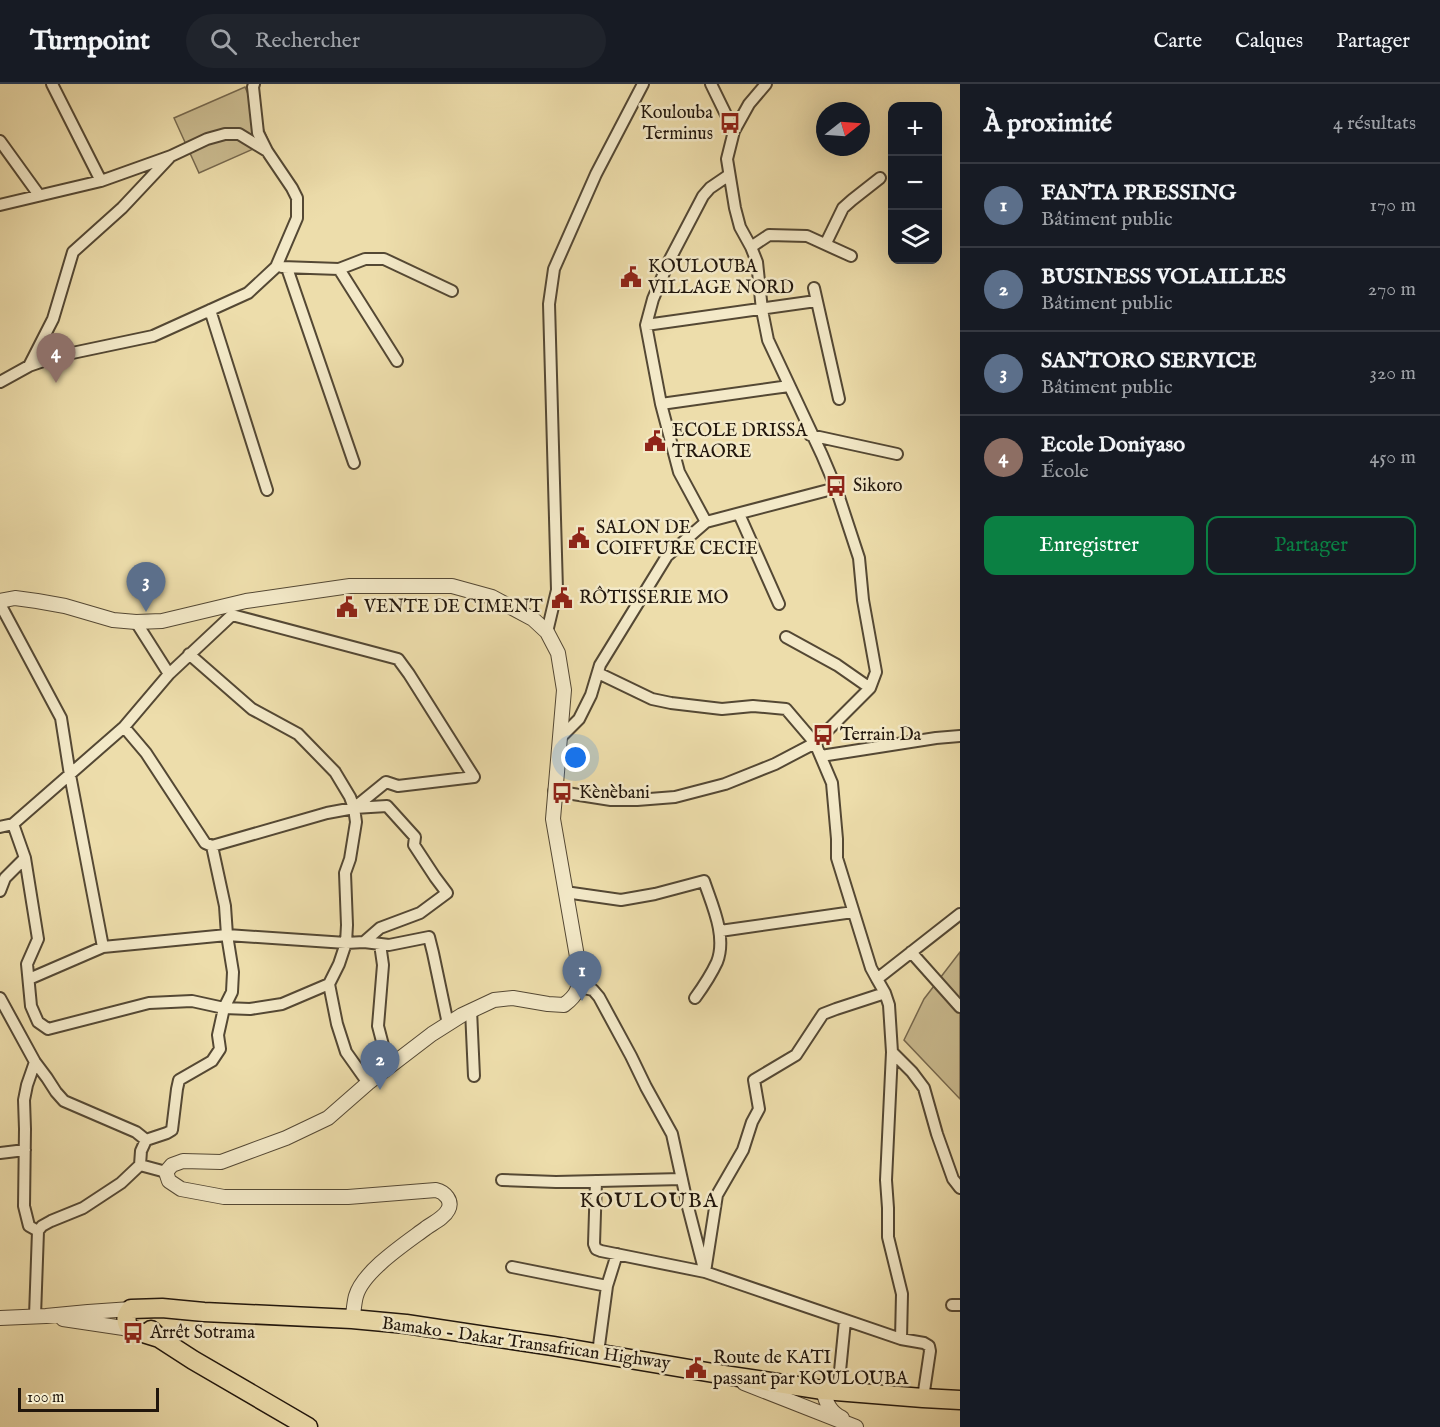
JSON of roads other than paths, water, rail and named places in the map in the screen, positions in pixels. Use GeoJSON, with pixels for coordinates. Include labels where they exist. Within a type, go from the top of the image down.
{"type":"FeatureCollection","features":[{"type":"Feature","properties":{"kind":"highway","name":"Bamako - Dakar Transafrican Highway"},"geometry":{"type":"LineString","coordinates":[[131,1310],[162,1308],[406,1324],[830,1390],[960,1400]]}},
{"type":"Feature","properties":{"kind":"highway"},"geometry":{"type":"LineString","coordinates":[[159,1338],[151,1330],[149,1323],[150,1316],[162,1308]]}},
{"type":"Feature","properties":{"kind":"highway"},"geometry":{"type":"LineString","coordinates":[[131,1310],[126,1317],[130,1329],[159,1338],[308,1427]]}},
{"type":"Feature","properties":{"kind":"street"},"geometry":{"type":"LineString","coordinates":[[52,84],[102,181]]}},
{"type":"Feature","properties":{"kind":"street"},"geometry":{"type":"LineString","coordinates":[[547,632],[557,590],[549,304],[554,269],[596,174],[643,84]]}},
{"type":"Feature","properties":{"kind":"street"},"geometry":{"type":"LineString","coordinates":[[711,84],[734,131]]}},
{"type":"Feature","properties":{"kind":"street"},"geometry":{"type":"LineString","coordinates":[[555,791],[611,800],[637,800],[675,797],[725,784],[775,764],[815,744],[870,688],[876,672],[863,600],[859,558],[836,488],[768,340],[757,262],[737,218],[727,159],[734,131],[749,104],[766,84]]}},
{"type":"Feature","properties":{"kind":"street"},"geometry":{"type":"LineString","coordinates":[[0,382],[29,366],[58,356],[153,336],[248,293],[281,267],[297,218],[297,198],[267,152],[258,133],[252,85]]}},
{"type":"Feature","properties":{"kind":"street"},"geometry":{"type":"LineString","coordinates":[[0,205],[102,181],[225,134],[239,134],[267,152]]}},
{"type":"Feature","properties":{"kind":"street"},"geometry":{"type":"LineString","coordinates":[[0,141],[39,195]]}},
{"type":"Feature","properties":{"kind":"street"},"geometry":{"type":"LineString","coordinates":[[29,366],[53,319],[73,252],[122,208],[171,156]]}},
{"type":"Feature","properties":{"kind":"street"},"geometry":{"type":"LineString","coordinates":[[706,522],[678,472],[661,405],[646,325],[653,298],[669,261],[704,196],[710,188],[729,175]]}},
{"type":"Feature","properties":{"kind":"street"},"geometry":{"type":"LineString","coordinates":[[826,243],[843,208],[880,178]]}},
{"type":"Feature","properties":{"kind":"street"},"geometry":{"type":"LineString","coordinates":[[751,247],[769,236],[807,236],[851,256]]}},
{"type":"Feature","properties":{"kind":"street"},"geometry":{"type":"LineString","coordinates":[[281,267],[339,269],[365,259],[384,260],[452,291]]}},
{"type":"Feature","properties":{"kind":"street"},"geometry":{"type":"LineString","coordinates":[[281,267],[354,463]]}},
{"type":"Feature","properties":{"kind":"street"},"geometry":{"type":"LineString","coordinates":[[339,269],[397,361]]}},
{"type":"Feature","properties":{"kind":"street"},"geometry":{"type":"LineString","coordinates":[[814,288],[839,399]]}},
{"type":"Feature","properties":{"kind":"street"},"geometry":{"type":"LineString","coordinates":[[646,325],[816,301]]}},
{"type":"Feature","properties":{"kind":"street"},"geometry":{"type":"LineString","coordinates":[[210,310],[267,490]]}},
{"type":"Feature","properties":{"kind":"street"},"geometry":{"type":"LineString","coordinates":[[661,405],[789,386]]}},
{"type":"Feature","properties":{"kind":"street"},"geometry":{"type":"LineString","coordinates":[[811,435],[897,454]]}},
{"type":"Feature","properties":{"kind":"street"},"geometry":{"type":"LineString","coordinates":[[560,738],[579,719],[591,695],[600,665],[667,556],[706,522],[836,488]]}},
{"type":"Feature","properties":{"kind":"street"},"geometry":{"type":"LineString","coordinates":[[739,514],[779,604]]}},
{"type":"Feature","properties":{"kind":"street"},"geometry":{"type":"LineString","coordinates":[[103,946],[61,718],[0,603],[15,598],[37,601],[65,606],[113,620],[136,622],[162,621],[246,601],[350,586],[452,586],[492,597],[533,619],[547,632],[558,653],[564,690],[553,819],[579,968],[579,987],[575,997],[564,1005],[513,998],[494,1000],[448,1024],[368,1083],[328,1118],[286,1138],[221,1162],[183,1161],[172,1165],[166,1172]]}},
{"type":"Feature","properties":{"kind":"street"},"geometry":{"type":"LineString","coordinates":[[0,827],[13,824],[123,727],[169,674],[232,615],[398,659],[410,674],[474,777],[398,786],[386,783],[354,808]]}},
{"type":"Feature","properties":{"kind":"street"},"geometry":{"type":"LineString","coordinates":[[136,622],[169,674]]}},
{"type":"Feature","properties":{"kind":"street"},"geometry":{"type":"LineString","coordinates":[[786,637],[837,665],[870,688]]}},
{"type":"Feature","properties":{"kind":"street"},"geometry":{"type":"LineString","coordinates":[[189,654],[252,709],[298,734],[335,772],[350,797],[356,822],[350,859],[345,873],[346,943],[329,984],[337,1024],[346,1052],[368,1083]]}},
{"type":"Feature","properties":{"kind":"street"},"geometry":{"type":"LineString","coordinates":[[598,673],[652,699],[671,703],[722,709],[753,706],[786,709],[815,744],[821,756],[832,783],[837,858],[871,969],[889,1005],[892,1052],[886,1180],[888,1237],[902,1294],[901,1339]]}},
{"type":"Feature","properties":{"kind":"street"},"geometry":{"type":"LineString","coordinates":[[123,727],[146,753],[205,843],[212,846],[318,815],[354,808],[387,806],[415,837],[414,845],[447,893],[420,913],[380,928],[364,942]]}},
{"type":"Feature","properties":{"kind":"street"},"geometry":{"type":"LineString","coordinates":[[821,756],[960,736]]}},
{"type":"Feature","properties":{"kind":"street"},"geometry":{"type":"LineString","coordinates":[[13,824],[25,858],[38,939],[27,964],[31,1006],[38,1022],[48,1029],[149,1003],[192,1000],[224,1008],[250,1010],[282,1004],[329,984]]}},
{"type":"Feature","properties":{"kind":"street"},"geometry":{"type":"LineString","coordinates":[[41,1316],[38,1231],[51,1221],[83,1208],[121,1183],[140,1165],[141,1150],[146,1140],[172,1130],[180,1080],[212,1061],[220,1049],[218,1035],[224,1008],[232,992],[234,972],[227,936],[225,906],[212,846]]}},
{"type":"Feature","properties":{"kind":"street"},"geometry":{"type":"LineString","coordinates":[[0,891],[5,878],[25,858]]}},
{"type":"Feature","properties":{"kind":"street"},"geometry":{"type":"LineString","coordinates":[[565,892],[621,900],[704,881],[720,931],[717,960],[694,998]]}},
{"type":"Feature","properties":{"kind":"street"},"geometry":{"type":"LineString","coordinates":[[720,931],[853,912]]}},
{"type":"Feature","properties":{"kind":"street"},"geometry":{"type":"LineString","coordinates":[[877,979],[960,914]]}},
{"type":"Feature","properties":{"kind":"street"},"geometry":{"type":"LineString","coordinates":[[29,979],[103,946],[227,936],[389,945],[429,937],[448,1024]]}},
{"type":"Feature","properties":{"kind":"street"},"geometry":{"type":"LineString","coordinates":[[380,944],[383,965],[378,1026],[384,1049],[395,1062]]}},
{"type":"Feature","properties":{"kind":"street"},"geometry":{"type":"LineString","coordinates":[[911,952],[960,1007]]}},
{"type":"Feature","properties":{"kind":"street"},"geometry":{"type":"LineString","coordinates":[[579,987],[593,990],[599,997],[672,1134],[705,1272]]}},
{"type":"Feature","properties":{"kind":"street"},"geometry":{"type":"LineString","coordinates":[[705,1272],[717,1195],[743,1150],[759,1109],[754,1080],[796,1055],[823,1014],[885,993]]}},
{"type":"Feature","properties":{"kind":"street"},"geometry":{"type":"LineString","coordinates":[[1,1000],[35,1062],[64,1101],[136,1132],[146,1140]]}},
{"type":"Feature","properties":{"kind":"street"},"geometry":{"type":"LineString","coordinates":[[471,1010],[474,1076]]}},
{"type":"Feature","properties":{"kind":"street"},"geometry":{"type":"LineString","coordinates":[[892,1052],[924,1088],[953,1179],[960,1188]]}},
{"type":"Feature","properties":{"kind":"street"},"geometry":{"type":"LineString","coordinates":[[35,1062],[24,1100],[24,1206],[29,1226],[38,1231]]}},
{"type":"Feature","properties":{"kind":"street"},"geometry":{"type":"LineString","coordinates":[[0,1153],[25,1149]]}},
{"type":"Feature","properties":{"kind":"street"},"geometry":{"type":"LineString","coordinates":[[140,1165],[166,1172]]}},
{"type":"Feature","properties":{"kind":"street"},"geometry":{"type":"LineString","coordinates":[[166,1172],[170,1181],[181,1189],[224,1197],[348,1197],[442,1191],[449,1202],[448,1210],[387,1257],[367,1277],[357,1293],[352,1319]]}},
{"type":"Feature","properties":{"kind":"street"},"geometry":{"type":"LineString","coordinates":[[502,1180],[556,1182],[682,1179]]}},
{"type":"Feature","properties":{"kind":"street"},"geometry":{"type":"LineString","coordinates":[[596,1181],[594,1244],[596,1249],[705,1272],[845,1321],[901,1339],[924,1343],[929,1346],[930,1351],[923,1398]]}},
{"type":"Feature","properties":{"kind":"street"},"geometry":{"type":"LineString","coordinates":[[598,1353],[608,1286],[617,1254]]}},
{"type":"Feature","properties":{"kind":"street"},"geometry":{"type":"LineString","coordinates":[[512,1267],[608,1286]]}},
{"type":"Feature","properties":{"kind":"street"},"geometry":{"type":"LineString","coordinates":[[0,1318],[131,1310]]}},
{"type":"Feature","properties":{"kind":"street"},"geometry":{"type":"LineString","coordinates":[[41,1316],[130,1329]]}},
{"type":"Feature","properties":{"kind":"street"},"geometry":{"type":"LineString","coordinates":[[845,1321],[826,1403],[836,1415],[856,1427]]}},
{"type":"Feature","properties":{"kind":"street"},"geometry":{"type":"LineString","coordinates":[[725,1375],[856,1427]]}},
{"type":"Feature","properties":{"kind":"place","name":"Koulouba Terminus"},"geometry":{"type":"Point","coordinates":[730,123]}},
{"type":"Feature","properties":{"kind":"place","name":"KOULOUBA VILLAGE NORD"},"geometry":{"type":"Point","coordinates":[631,277]}},
{"type":"Feature","properties":{"kind":"place","name":"Ecole Doniyaso"},"geometry":{"type":"Point","coordinates":[56,383]}},
{"type":"Feature","properties":{"kind":"place","name":"ECOLE DRISSA TRAORE"},"geometry":{"type":"Point","coordinates":[655,441]}},
{"type":"Feature","properties":{"kind":"place","name":"Sikoro"},"geometry":{"type":"Point","coordinates":[836,486]}},
{"type":"Feature","properties":{"kind":"place","name":"SALON DE COIFFURE CECIE"},"geometry":{"type":"Point","coordinates":[579,538]}},
{"type":"Feature","properties":{"kind":"place","name":"RÔTISSERIE MO"},"geometry":{"type":"Point","coordinates":[562,598]}},
{"type":"Feature","properties":{"kind":"place","name":"VENTE DE CIMENT"},"geometry":{"type":"Point","coordinates":[347,607]}},
{"type":"Feature","properties":{"kind":"place","name":"SANTORO SERVICE"},"geometry":{"type":"Point","coordinates":[146,612]}},
{"type":"Feature","properties":{"kind":"place","name":"Terrain Da"},"geometry":{"type":"Point","coordinates":[823,735]}},
{"type":"Feature","properties":{"kind":"place","name":"Kènèbani"},"geometry":{"type":"Point","coordinates":[562,793]}},
{"type":"Feature","properties":{"kind":"place","name":"FANTA PRESSING"},"geometry":{"type":"Point","coordinates":[582,1001]}},
{"type":"Feature","properties":{"kind":"place","name":"BUSINESS VOLAILLES"},"geometry":{"type":"Point","coordinates":[380,1090]}},
{"type":"Feature","properties":{"kind":"place","name":"Arrêt Sotrama"},"geometry":{"type":"Point","coordinates":[133,1333]}},
{"type":"Feature","properties":{"kind":"place","name":"Route de KATI passant par KOULOUBA"},"geometry":{"type":"Point","coordinates":[696,1368]}},
{"type":"Feature","properties":{"kind":"district","name":"KOULOUBA"},"geometry":{"type":"Point","coordinates":[649,1201]}}]}
